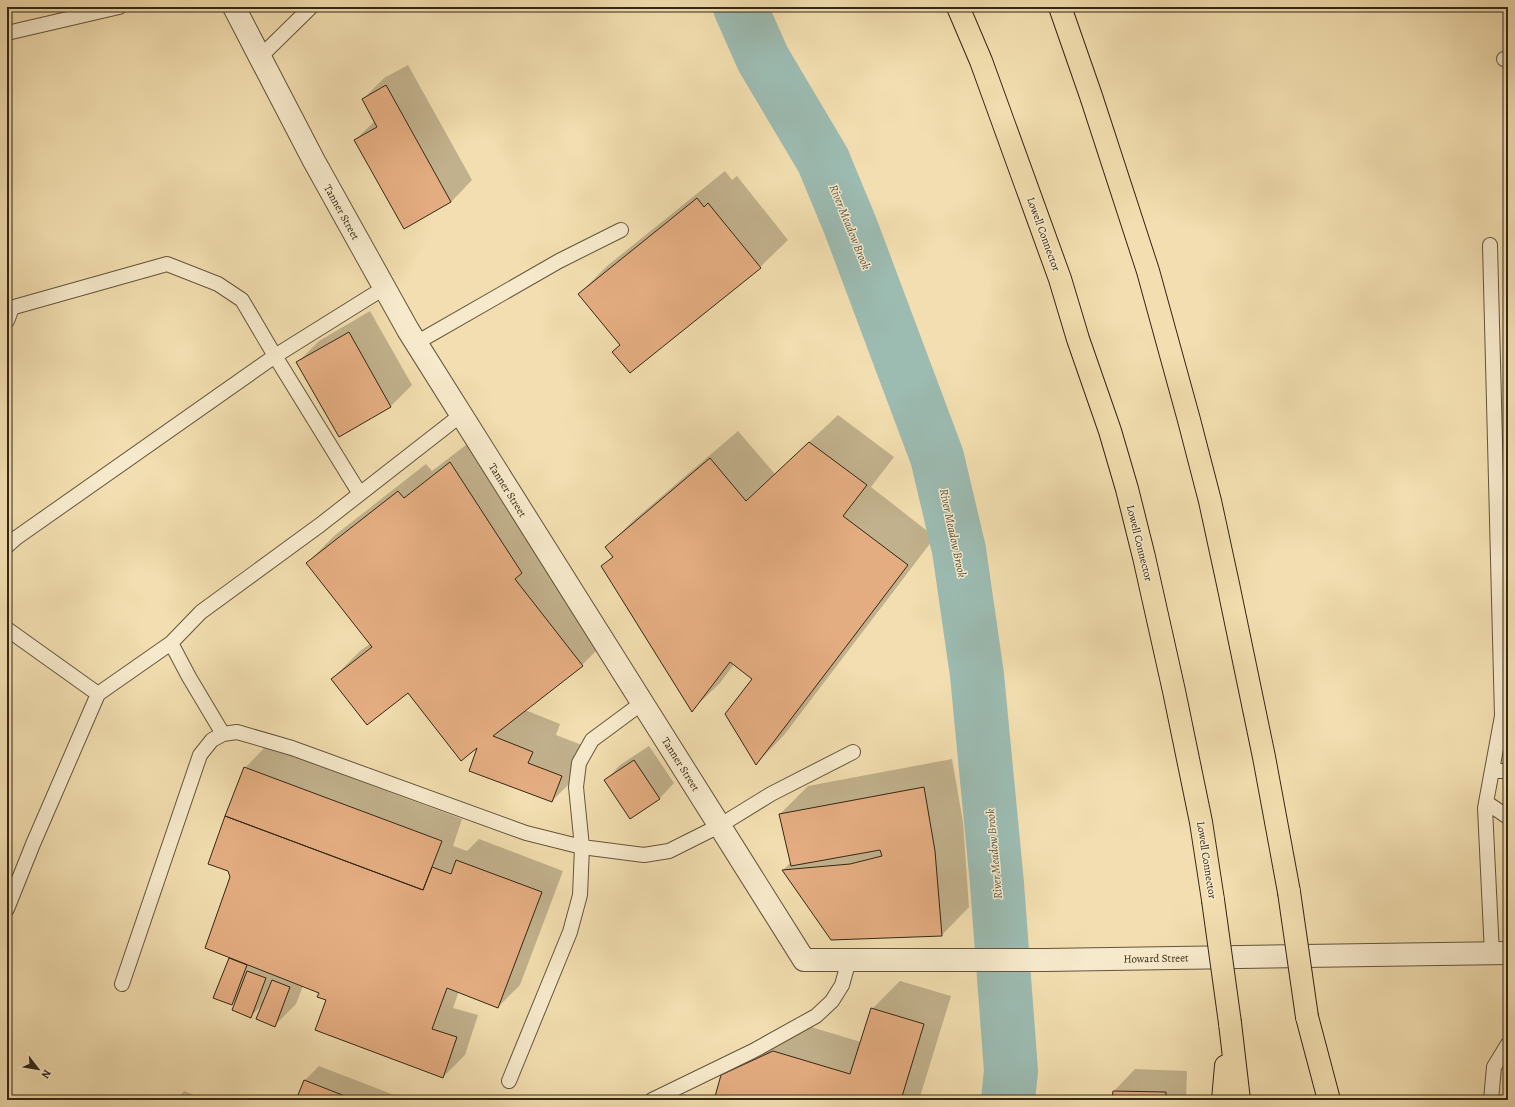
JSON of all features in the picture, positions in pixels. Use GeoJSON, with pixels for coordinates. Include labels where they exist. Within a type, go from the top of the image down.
{"type":"FeatureCollection","features":[{"type":"Feature","properties":{"kind":"highway","name":"Lowell Connector"},"geometry":{"type":"LineString","coordinates":[[958,7],[981,61],[1060,279],[1078,339],[1110,431],[1127,489],[1146,564],[1202,822],[1240,1100]]}},
{"type":"Feature","properties":{"kind":"highway"},"geometry":{"type":"LineString","coordinates":[[1060,7],[1096,110],[1148,271],[1210,501],[1264,757],[1290,892],[1307,1017],[1313,1100]]}},
{"type":"Feature","properties":{"kind":"highway"},"geometry":{"type":"LineString","coordinates":[[1307,1017],[1329,1100]]}},
{"type":"Feature","properties":{"kind":"highway"},"geometry":{"type":"LineString","coordinates":[[1223,1100],[1230,1023]]}},
{"type":"Feature","properties":{"kind":"street","name":"Tanner Street"},"geometry":{"type":"LineString","coordinates":[[234,7],[314,161],[416,343],[804,960]]}},
{"type":"Feature","properties":{"kind":"street","name":"Howard Street"},"geometry":{"type":"LineString","coordinates":[[804,960],[1045,960],[1500,954]]}},
{"type":"Feature","properties":{"kind":"lane"},"geometry":{"type":"LineString","coordinates":[[7,32],[118,7]]}},
{"type":"Feature","properties":{"kind":"lane"},"geometry":{"type":"LineString","coordinates":[[260,57],[311,7]]}},
{"type":"Feature","properties":{"kind":"lane"},"geometry":{"type":"LineString","coordinates":[[416,343],[559,261],[621,230]]}},
{"type":"Feature","properties":{"kind":"lane"},"geometry":{"type":"LineString","coordinates":[[1490,245],[1502,716],[1486,808],[1500,954]]}},
{"type":"Feature","properties":{"kind":"lane"},"geometry":{"type":"LineString","coordinates":[[7,321],[9,308],[167,264],[218,284],[242,300],[360,494]]}},
{"type":"Feature","properties":{"kind":"lane"},"geometry":{"type":"LineString","coordinates":[[10,539],[275,356],[384,288]]}},
{"type":"Feature","properties":{"kind":"lane"},"geometry":{"type":"LineString","coordinates":[[7,909],[32,844],[98,694],[171,642],[201,612],[360,494],[461,415]]}},
{"type":"Feature","properties":{"kind":"lane"},"geometry":{"type":"LineString","coordinates":[[7,629],[98,694]]}},
{"type":"Feature","properties":{"kind":"lane"},"geometry":{"type":"LineString","coordinates":[[171,642],[189,677],[223,734]]}},
{"type":"Feature","properties":{"kind":"lane"},"geometry":{"type":"LineString","coordinates":[[509,1081],[570,932],[580,895],[582,847],[576,787],[579,763],[592,740],[642,703]]}},
{"type":"Feature","properties":{"kind":"lane"},"geometry":{"type":"LineString","coordinates":[[122,984],[200,755],[212,740],[223,734],[237,732],[292,748],[526,833],[582,847],[644,855],[669,851],[720,826],[771,794],[853,752]]}},
{"type":"Feature","properties":{"kind":"lane"},"geometry":{"type":"LineString","coordinates":[[1492,771],[1508,771]]}},
{"type":"Feature","properties":{"kind":"lane"},"geometry":{"type":"LineString","coordinates":[[1487,803],[1508,817]]}},
{"type":"Feature","properties":{"kind":"lane"},"geometry":{"type":"LineString","coordinates":[[652,1100],[753,1052],[816,1016],[836,996],[842,985],[849,960]]}},
{"type":"Feature","properties":{"kind":"lane"},"geometry":{"type":"LineString","coordinates":[[1491,1100],[1494,1067],[1508,1044]]}},
{"type":"Feature","properties":{"kind":"building"},"geometry":{"type":"Polygon","coordinates":[[[386,85],[451,202],[404,229],[354,140],[377,127],[362,99],[386,85]]]}},
{"type":"Feature","properties":{"kind":"building"},"geometry":{"type":"Polygon","coordinates":[[[697,198],[704,207],[708,203],[761,268],[630,373],[612,352],[620,345],[578,294],[697,198]]]}},
{"type":"Feature","properties":{"kind":"building"},"geometry":{"type":"Polygon","coordinates":[[[349,332],[391,407],[339,437],[296,362],[349,332]]]}},
{"type":"Feature","properties":{"kind":"building"},"geometry":{"type":"Polygon","coordinates":[[[809,442],[867,485],[843,516],[908,565],[756,765],[725,714],[752,679],[730,662],[692,712],[601,566],[613,557],[605,547],[710,458],[746,501],[809,442]]]}},
{"type":"Feature","properties":{"kind":"building"},"geometry":{"type":"Polygon","coordinates":[[[450,462],[522,573],[515,579],[583,666],[493,736],[533,752],[528,763],[562,776],[552,802],[469,771],[477,748],[461,761],[408,693],[367,725],[331,679],[372,647],[306,563],[398,491],[404,498],[450,462]]]}},
{"type":"Feature","properties":{"kind":"building"},"geometry":{"type":"Polygon","coordinates":[[[634,760],[660,799],[630,819],[604,780],[634,760]]]}},
{"type":"Feature","properties":{"kind":"building"},"geometry":{"type":"Polygon","coordinates":[[[244,767],[442,841],[423,890],[225,816],[244,767]]]}},
{"type":"Feature","properties":{"kind":"building"},"geometry":{"type":"Polygon","coordinates":[[[924,787],[935,851],[942,936],[831,940],[782,870],[850,864],[882,856],[880,850],[791,866],[779,814],[924,787]]]}},
{"type":"Feature","properties":{"kind":"building"},"geometry":{"type":"Polygon","coordinates":[[[225,816],[423,890],[432,867],[451,874],[456,860],[542,892],[498,1008],[447,988],[432,1029],[457,1037],[443,1078],[315,1030],[326,1000],[317,997],[319,993],[205,948],[230,877],[228,871],[208,864],[225,816]]]}},
{"type":"Feature","properties":{"kind":"building"},"geometry":{"type":"Polygon","coordinates":[[[229,958],[247,965],[232,1005],[213,998],[229,958]]]}},
{"type":"Feature","properties":{"kind":"building"},"geometry":{"type":"Polygon","coordinates":[[[247,971],[266,978],[251,1018],[232,1010],[247,971]]]}},
{"type":"Feature","properties":{"kind":"building"},"geometry":{"type":"Polygon","coordinates":[[[272,980],[290,987],[275,1027],[256,1019],[272,980]]]}},
{"type":"Feature","properties":{"kind":"building"},"geometry":{"type":"Polygon","coordinates":[[[871,1008],[924,1024],[901,1100],[714,1100],[721,1075],[773,1051],[850,1074],[871,1008]]]}},
{"type":"Feature","properties":{"kind":"building"},"geometry":{"type":"Polygon","coordinates":[[[304,1080],[355,1100],[296,1100],[304,1080]]]}},
{"type":"Feature","properties":{"kind":"building"},"geometry":{"type":"Polygon","coordinates":[[[1113,1091],[1166,1092],[1166,1100],[1112,1100],[1113,1091]]]}},
{"type":"Feature","properties":{"kind":"waterway","name":"River Meadow Brook"},"geometry":{"type":"LineString","coordinates":[[740,7],[763,59],[823,160],[850,225],[937,457],[959,550],[977,675],[997,884],[1011,1071],[1008,1100]]}}]}
